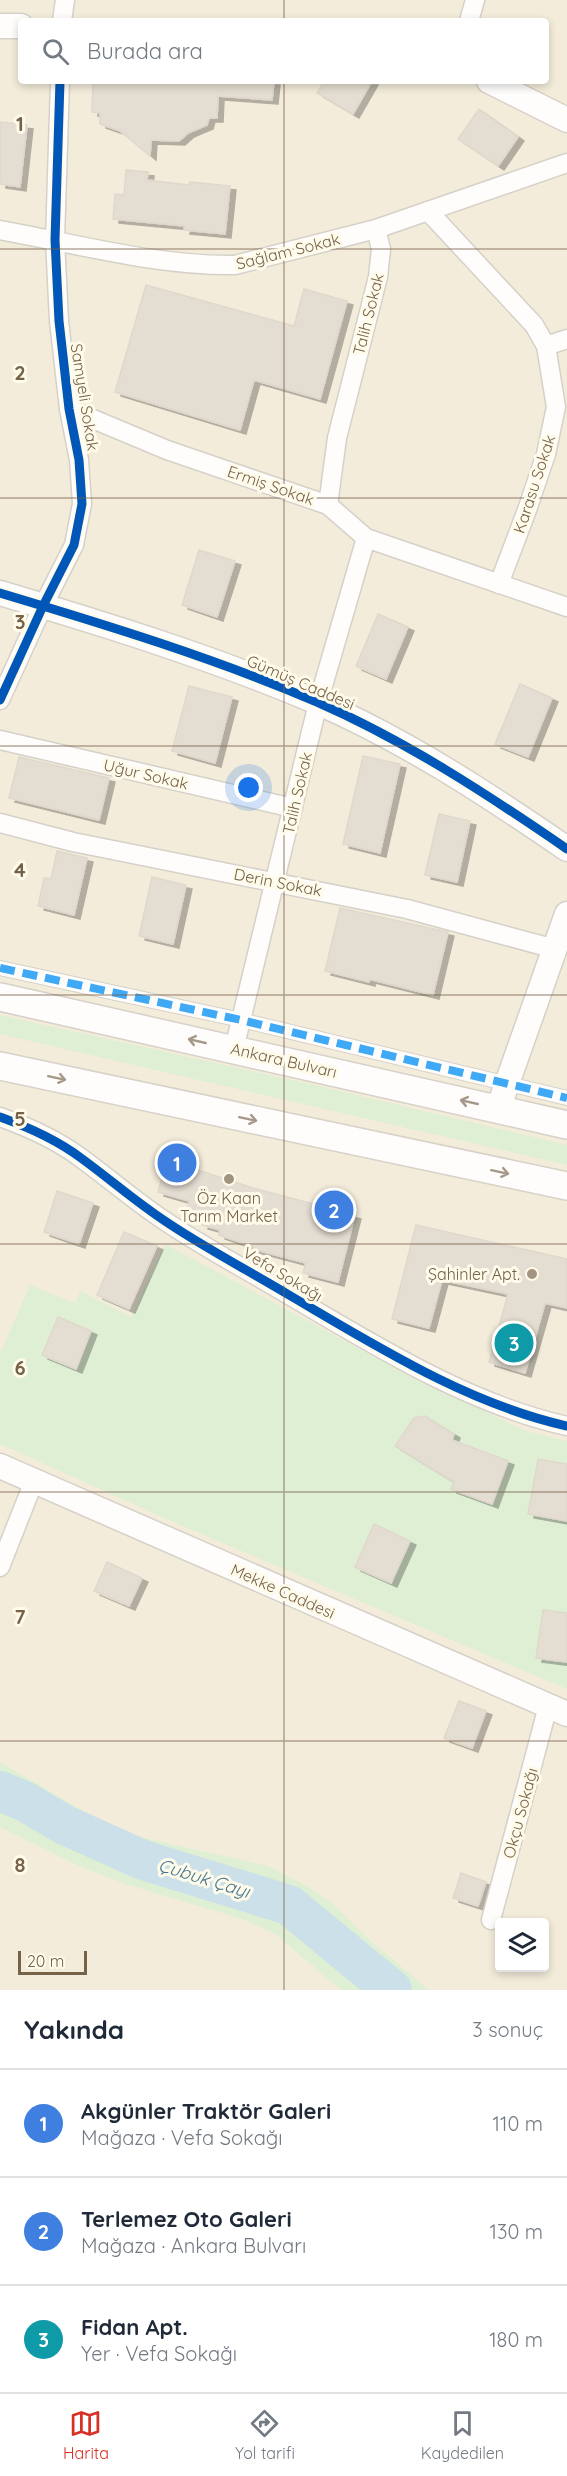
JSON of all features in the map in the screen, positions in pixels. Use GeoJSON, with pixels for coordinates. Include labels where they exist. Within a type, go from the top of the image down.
{"type":"FeatureCollection","features":[{"type":"Feature","properties":{"kind":"main road","name":"Ankara Bulvarı"},"geometry":{"type":"LineString","coordinates":[[0,997],[234,1049],[502,1096],[567,1125]]}},
{"type":"Feature","properties":{"kind":"main road"},"geometry":{"type":"LineString","coordinates":[[0,1066],[567,1186]]}},
{"type":"Feature","properties":{"kind":"street"},"geometry":{"type":"LineString","coordinates":[[62,18],[65,0]]}},
{"type":"Feature","properties":{"kind":"street"},"geometry":{"type":"LineString","coordinates":[[470,18],[475,0]]}},
{"type":"Feature","properties":{"kind":"street"},"geometry":{"type":"LineString","coordinates":[[0,26],[18,26]]}},
{"type":"Feature","properties":{"kind":"street","name":"Samyeli Sokak"},"geometry":{"type":"LineString","coordinates":[[0,700],[74,545],[82,504],[79,460],[69,409],[59,321],[55,240],[60,84]]}},
{"type":"Feature","properties":{"kind":"street"},"geometry":{"type":"LineString","coordinates":[[495,84],[567,120]]}},
{"type":"Feature","properties":{"kind":"street","name":"Sağlam Sokak"},"geometry":{"type":"LineString","coordinates":[[0,230],[135,255],[213,265],[235,265],[376,229],[567,163]]}},
{"type":"Feature","properties":{"kind":"street","name":"Karasu Sokak"},"geometry":{"type":"LineString","coordinates":[[428,211],[534,325],[546,346],[562,409],[528,510],[499,584]]}},
{"type":"Feature","properties":{"kind":"street","name":"Talih Sokak"},"geometry":{"type":"LineString","coordinates":[[328,505],[337,438],[378,277],[381,249],[376,229]]}},
{"type":"Feature","properties":{"kind":"street"},"geometry":{"type":"LineString","coordinates":[[546,346],[567,339]]}},
{"type":"Feature","properties":{"kind":"street","name":"Ermiş Sokak"},"geometry":{"type":"LineString","coordinates":[[69,409],[167,450],[328,505],[366,538],[567,607]]}},
{"type":"Feature","properties":{"kind":"street","name":"Talih Sokak"},"geometry":{"type":"LineString","coordinates":[[234,1049],[318,703],[366,538]]}},
{"type":"Feature","properties":{"kind":"street","name":"Gümüş Caddesi"},"geometry":{"type":"LineString","coordinates":[[0,593],[215,662],[318,703],[414,751],[489,795],[567,849]]}},
{"type":"Feature","properties":{"kind":"street","name":"Uğur Sokak"},"geometry":{"type":"LineString","coordinates":[[0,740],[293,808]]}},
{"type":"Feature","properties":{"kind":"street","name":"Derin Sokak"},"geometry":{"type":"LineString","coordinates":[[0,823],[73,842],[407,909],[555,949]]}},
{"type":"Feature","properties":{"kind":"street"},"geometry":{"type":"LineString","coordinates":[[502,1096],[567,914]]}},
{"type":"Feature","properties":{"kind":"street"},"geometry":{"type":"LineString","coordinates":[[0,968],[241,1020],[502,1096],[567,1098]]}},
{"type":"Feature","properties":{"kind":"street","name":"Vefa Sokağı"},"geometry":{"type":"LineString","coordinates":[[0,1117],[58,1143],[170,1225],[332,1321],[448,1384],[507,1409],[567,1426]]}},
{"type":"Feature","properties":{"kind":"street","name":"Mekke Caddesi"},"geometry":{"type":"LineString","coordinates":[[0,1466],[557,1710]]}},
{"type":"Feature","properties":{"kind":"street"},"geometry":{"type":"LineString","coordinates":[[0,1567],[34,1481]]}},
{"type":"Feature","properties":{"kind":"street","name":"Okçu Sokağı"},"geometry":{"type":"LineString","coordinates":[[491,1920],[557,1710]]}},
{"type":"Feature","properties":{"kind":"shaded area"},"geometry":{"type":"Polygon","coordinates":[[[0,0],[567,0],[567,1990],[0,1990],[0,0]]]}},
{"type":"Feature","properties":{"kind":"green space"},"geometry":{"type":"Polygon","coordinates":[[[0,1015],[323,1087],[567,1145],[567,1165],[0,1034],[0,1015]]]}},
{"type":"Feature","properties":{"kind":"green space"},"geometry":{"type":"Polygon","coordinates":[[[165,1244],[421,1382],[526,1431],[567,1441],[567,1689],[171,1521],[0,1444],[0,1354],[30,1285],[75,1303],[80,1291],[131,1317],[165,1244]]]}},
{"type":"Feature","properties":{"kind":"green space"},"geometry":{"type":"Polygon","coordinates":[[[0,1762],[104,1823],[140,1837],[268,1866],[307,1886],[333,1904],[372,1942],[429,1990],[341,1990],[275,1934],[245,1920],[125,1884],[81,1867],[0,1827],[0,1762]]]}},
{"type":"Feature","properties":{"kind":"building"},"geometry":{"type":"Polygon","coordinates":[[[93,84],[274,84],[272,100],[218,96],[217,118],[209,118],[207,125],[188,133],[179,141],[151,140],[150,156],[120,131],[100,124],[100,113],[92,112],[93,84]]]}},
{"type":"Feature","properties":{"kind":"building"},"geometry":{"type":"Polygon","coordinates":[[[322,84],[370,84],[353,114],[317,93],[322,84]]]}},
{"type":"Feature","properties":{"kind":"building"},"geometry":{"type":"Polygon","coordinates":[[[479,109],[518,137],[498,166],[458,139],[479,109]]]}},
{"type":"Feature","properties":{"kind":"building"},"geometry":{"type":"Polygon","coordinates":[[[0,122],[27,125],[20,187],[0,184],[0,122]]]}},
{"type":"Feature","properties":{"kind":"building"},"geometry":{"type":"Polygon","coordinates":[[[126,170],[148,172],[147,180],[189,185],[190,182],[230,186],[225,234],[184,230],[185,226],[113,219],[115,194],[124,195],[126,170]]]}},
{"type":"Feature","properties":{"kind":"building"},"geometry":{"type":"Polygon","coordinates":[[[146,285],[294,326],[304,289],[347,301],[320,399],[254,380],[240,430],[115,392],[146,285]]]}},
{"type":"Feature","properties":{"kind":"building"},"geometry":{"type":"Polygon","coordinates":[[[199,550],[235,561],[217,617],[182,605],[199,550]]]}},
{"type":"Feature","properties":{"kind":"building"},"geometry":{"type":"Polygon","coordinates":[[[378,614],[408,627],[386,679],[356,666],[378,614]]]}},
{"type":"Feature","properties":{"kind":"building"},"geometry":{"type":"Polygon","coordinates":[[[520,684],[552,698],[528,757],[495,744],[520,684]]]}},
{"type":"Feature","properties":{"kind":"building"},"geometry":{"type":"Polygon","coordinates":[[[189,686],[232,697],[215,763],[172,751],[189,686]]]}},
{"type":"Feature","properties":{"kind":"building"},"geometry":{"type":"Polygon","coordinates":[[[363,756],[400,764],[380,853],[343,844],[363,756]]]}},
{"type":"Feature","properties":{"kind":"building"},"geometry":{"type":"Polygon","coordinates":[[[19,757],[109,778],[99,820],[9,798],[19,757]]]}},
{"type":"Feature","properties":{"kind":"building"},"geometry":{"type":"Polygon","coordinates":[[[439,814],[470,821],[457,882],[425,875],[439,814]]]}},
{"type":"Feature","properties":{"kind":"building"},"geometry":{"type":"Polygon","coordinates":[[[57,851],[87,858],[74,915],[38,906],[44,878],[51,879],[57,851]]]}},
{"type":"Feature","properties":{"kind":"building"},"geometry":{"type":"Polygon","coordinates":[[[152,877],[186,885],[173,944],[139,936],[152,877]]]}},
{"type":"Feature","properties":{"kind":"building"},"geometry":{"type":"Polygon","coordinates":[[[340,908],[448,932],[433,995],[325,971],[340,908]]]}},
{"type":"Feature","properties":{"kind":"building"},"geometry":{"type":"Polygon","coordinates":[[[167,1160],[253,1188],[355,1215],[338,1282],[303,1273],[306,1263],[253,1249],[254,1247],[219,1235],[220,1230],[202,1225],[204,1218],[187,1214],[189,1201],[158,1192],[167,1160]]]}},
{"type":"Feature","properties":{"kind":"building"},"geometry":{"type":"Polygon","coordinates":[[[57,1191],[93,1203],[79,1244],[44,1232],[57,1191]]]}},
{"type":"Feature","properties":{"kind":"building"},"geometry":{"type":"Polygon","coordinates":[[[416,1225],[567,1259],[567,1308],[545,1303],[525,1373],[489,1362],[508,1294],[442,1280],[429,1328],[392,1319],[416,1225]]]}},
{"type":"Feature","properties":{"kind":"building"},"geometry":{"type":"Polygon","coordinates":[[[124,1232],[157,1246],[129,1309],[97,1295],[124,1232]]]}},
{"type":"Feature","properties":{"kind":"building"},"geometry":{"type":"Polygon","coordinates":[[[58,1317],[91,1331],[76,1369],[42,1355],[58,1317]]]}},
{"type":"Feature","properties":{"kind":"building"},"geometry":{"type":"Polygon","coordinates":[[[425,1416],[454,1434],[452,1440],[508,1461],[492,1504],[451,1489],[454,1482],[395,1446],[414,1418],[425,1416]]]}},
{"type":"Feature","properties":{"kind":"building"},"geometry":{"type":"Polygon","coordinates":[[[538,1459],[567,1464],[567,1521],[528,1514],[538,1459]]]}},
{"type":"Feature","properties":{"kind":"building"},"geometry":{"type":"Polygon","coordinates":[[[374,1524],[410,1541],[391,1583],[355,1567],[374,1524]]]}},
{"type":"Feature","properties":{"kind":"building"},"geometry":{"type":"Polygon","coordinates":[[[107,1562],[142,1578],[129,1606],[94,1591],[107,1562]]]}},
{"type":"Feature","properties":{"kind":"building"},"geometry":{"type":"Polygon","coordinates":[[[543,1610],[567,1613],[567,1662],[536,1658],[543,1610]]]}},
{"type":"Feature","properties":{"kind":"building"},"geometry":{"type":"Polygon","coordinates":[[[459,1701],[486,1711],[472,1748],[444,1738],[459,1701]]]}},
{"type":"Feature","properties":{"kind":"building"},"geometry":{"type":"Polygon","coordinates":[[[461,1873],[486,1882],[478,1906],[453,1898],[461,1873]]]}},
{"type":"Feature","properties":{"kind":"waterway","name":"Çubuk Çayı"},"geometry":{"type":"LineString","coordinates":[[0,1791],[24,1801],[65,1825],[143,1860],[289,1905],[392,1990]]}},
{"type":"Feature","properties":{"kind":"marked path"},"geometry":{"type":"LineString","coordinates":[[0,968],[241,1020],[567,1098]]}},
{"type":"Feature","properties":{"kind":"cycle path"},"geometry":{"type":"LineString","coordinates":[[0,700],[74,545],[82,504],[79,460],[69,409],[59,321],[55,240],[60,84]]}},
{"type":"Feature","properties":{"kind":"cycle path"},"geometry":{"type":"LineString","coordinates":[[0,593],[200,657],[317,702],[414,751],[507,808],[567,849]]}},
{"type":"Feature","properties":{"kind":"cycle path"},"geometry":{"type":"LineString","coordinates":[[0,1117],[32,1130],[72,1151],[183,1233],[389,1353],[458,1388],[494,1403],[567,1426]]}},
{"type":"Feature","properties":{"kind":"place","name":"Akgünler Traktör Galeri"},"geometry":{"type":"Point","coordinates":[177,1163]}},
{"type":"Feature","properties":{"kind":"place","name":"Öz Kaan Tarım Market"},"geometry":{"type":"Point","coordinates":[229,1179]}},
{"type":"Feature","properties":{"kind":"place","name":"Terlemez Oto Galeri"},"geometry":{"type":"Point","coordinates":[334,1210]}},
{"type":"Feature","properties":{"kind":"place","name":"Şahinler Apt."},"geometry":{"type":"Point","coordinates":[532,1274]}},
{"type":"Feature","properties":{"kind":"place","name":"Fidan Apt."},"geometry":{"type":"Point","coordinates":[514,1343]}}]}
